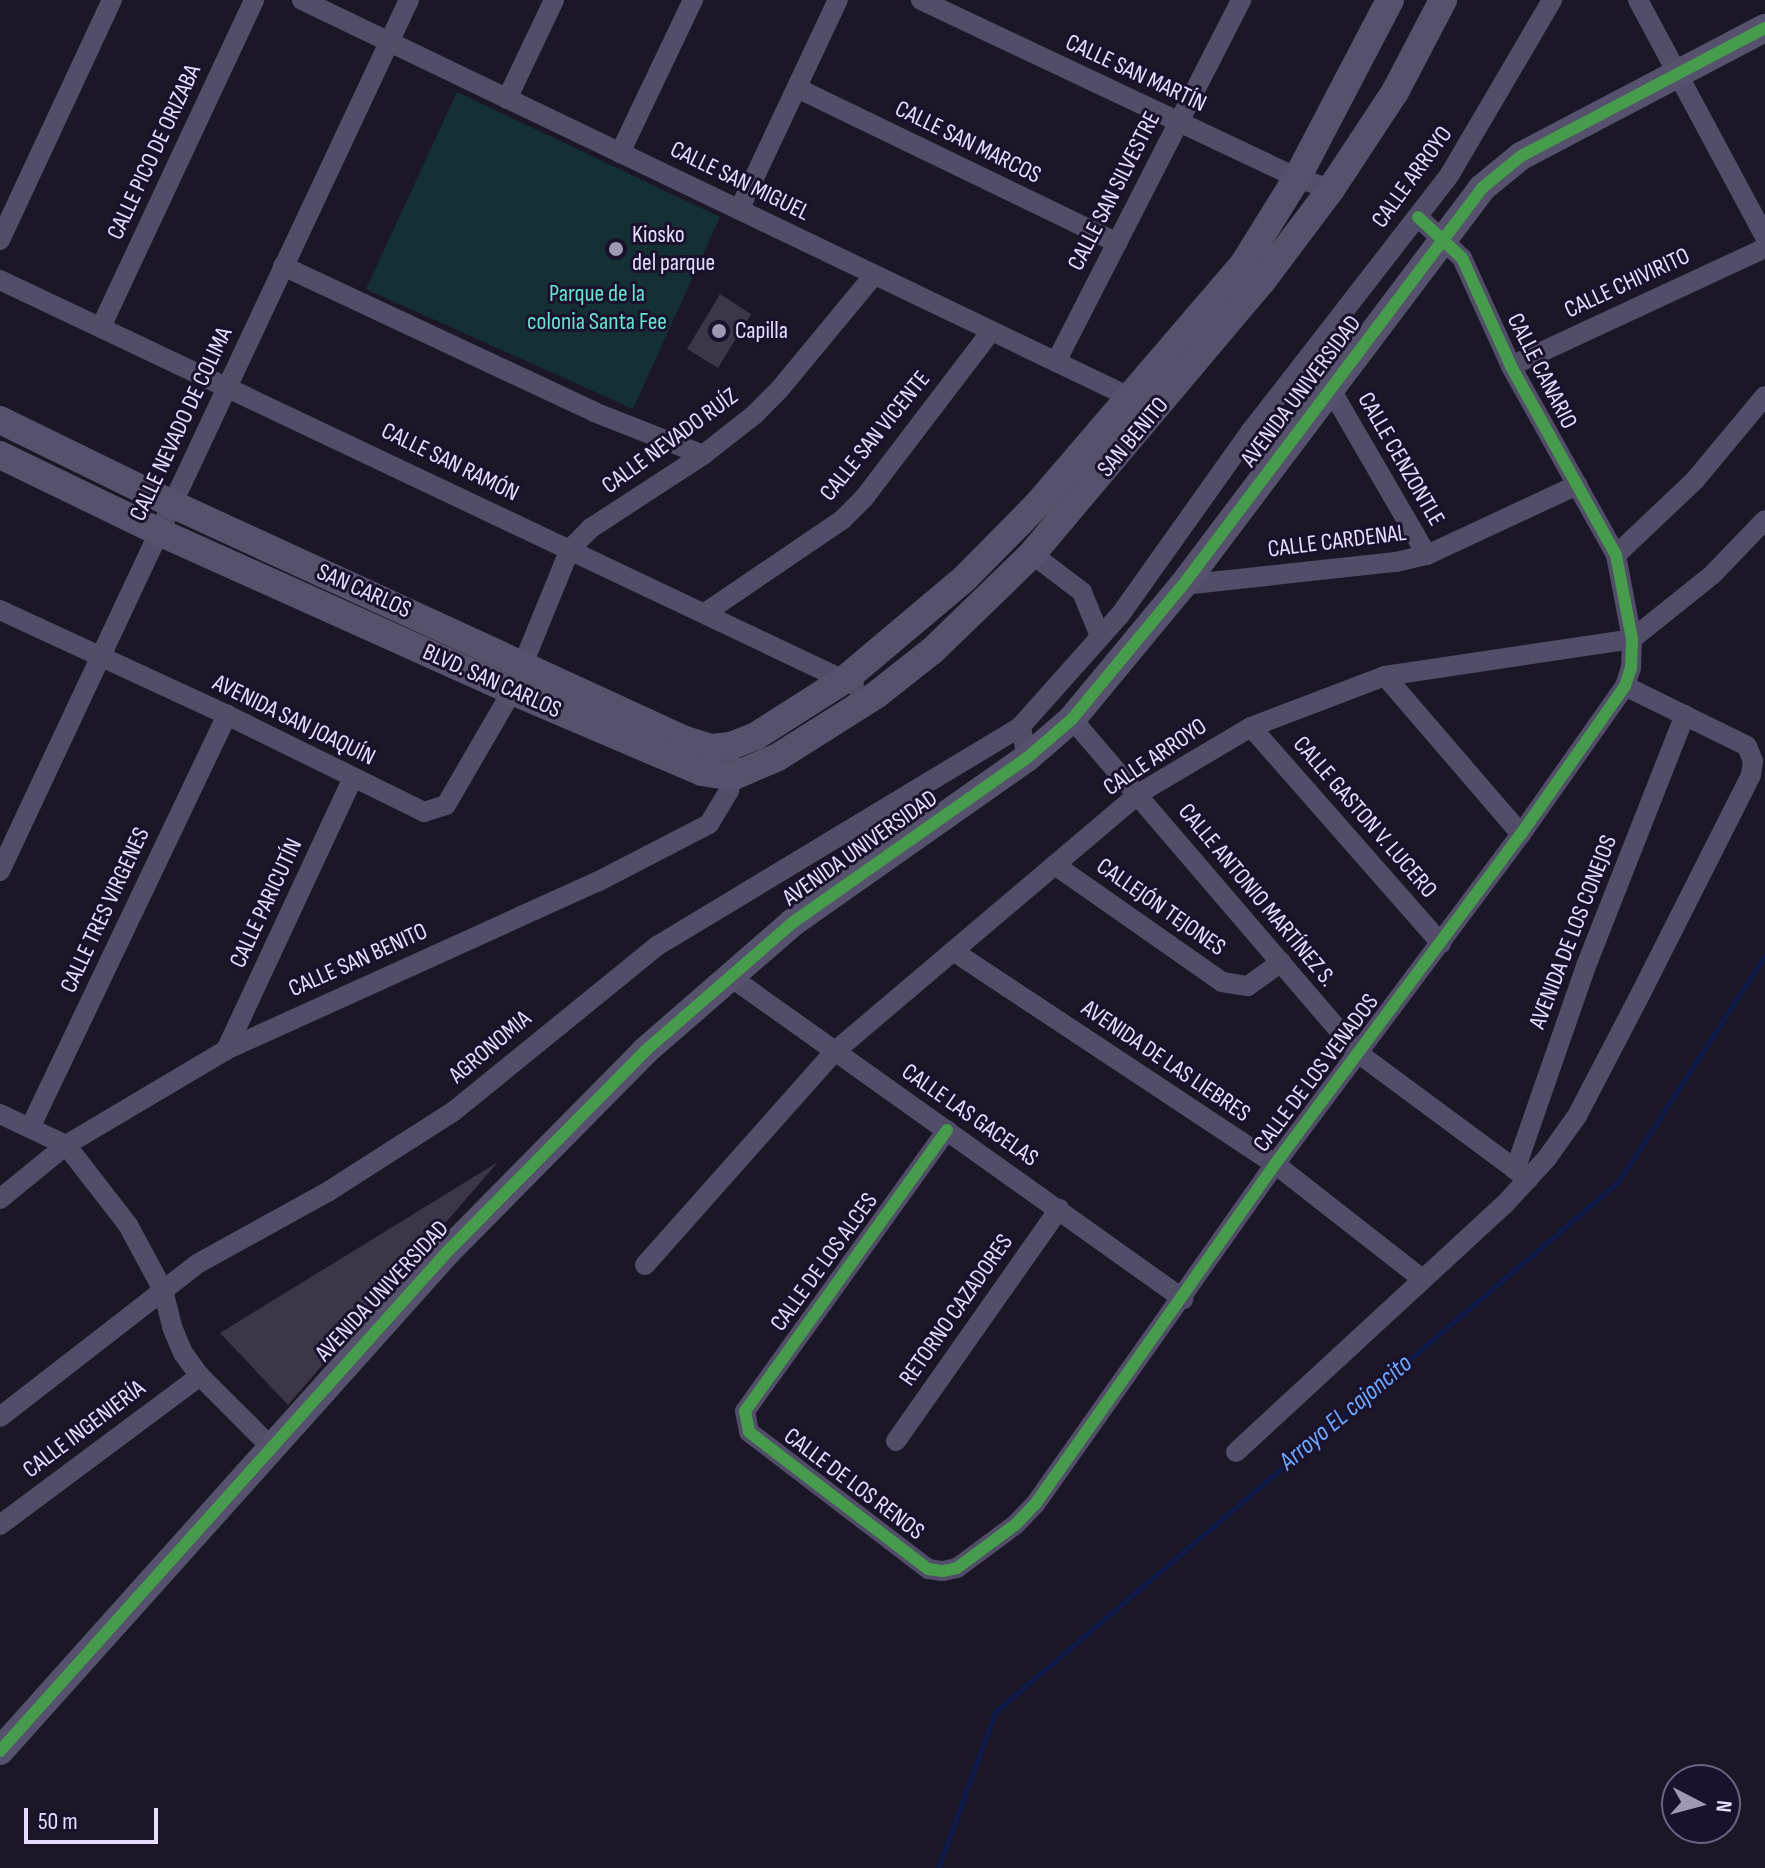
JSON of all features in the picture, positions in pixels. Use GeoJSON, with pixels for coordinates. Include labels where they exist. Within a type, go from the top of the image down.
{"type":"FeatureCollection","features":[{"type":"Feature","properties":{"kind":"main road","name":"SAN BENITO"},"geometry":{"type":"LineString","coordinates":[[729,777],[778,757],[876,695],[932,651],[1032,554],[1227,286],[1297,178],[1390,0]]}},
{"type":"Feature","properties":{"kind":"main road","name":"SAN BENITO"},"geometry":{"type":"LineString","coordinates":[[731,746],[756,736],[844,680],[965,578],[1143,404],[1262,281],[1331,189],[1387,105],[1443,0]]}},
{"type":"Feature","properties":{"kind":"main road","name":"AVENIDA UNIVERSIDAD"},"geometry":{"type":"LineString","coordinates":[[0,1751],[447,1252],[645,1051],[728,975],[792,923],[1027,758],[1072,719],[1183,585],[1482,188],[1503,169],[1765,28]]}},
{"type":"Feature","properties":{"kind":"main road","name":"SAN CARLOS"},"geometry":{"type":"LineString","coordinates":[[0,420],[172,504],[698,746],[731,746]]}},
{"type":"Feature","properties":{"kind":"main road","name":"BLVD. SAN CARLOS"},"geometry":{"type":"LineString","coordinates":[[0,455],[159,532],[512,691],[702,772],[729,777]]}},
{"type":"Feature","properties":{"kind":"street"},"geometry":{"type":"LineString","coordinates":[[0,240],[112,0]]}},
{"type":"Feature","properties":{"kind":"street","name":"CALLE PICO DE ORIZABA"},"geometry":{"type":"LineString","coordinates":[[101,327],[254,0]]}},
{"type":"Feature","properties":{"kind":"street","name":"CALLE SAN MIGUEL"},"geometry":{"type":"LineString","coordinates":[[302,0],[1143,404]]}},
{"type":"Feature","properties":{"kind":"street","name":"CALLE NEVADO DE COLIMA"},"geometry":{"type":"LineString","coordinates":[[0,871],[409,0]]}},
{"type":"Feature","properties":{"kind":"street"},"geometry":{"type":"LineString","coordinates":[[507,99],[554,0]]}},
{"type":"Feature","properties":{"kind":"street"},"geometry":{"type":"LineString","coordinates":[[620,153],[693,0]]}},
{"type":"Feature","properties":{"kind":"street"},"geometry":{"type":"LineString","coordinates":[[739,210],[838,0]]}},
{"type":"Feature","properties":{"kind":"street","name":"CALLE SAN MARTÍN"},"geometry":{"type":"LineString","coordinates":[[921,0],[1297,178],[1331,189]]}},
{"type":"Feature","properties":{"kind":"street","name":"CALLE ARROYO"},"geometry":{"type":"LineString","coordinates":[[1021,726],[1135,595],[1251,431],[1418,217],[1484,119],[1552,0]]}},
{"type":"Feature","properties":{"kind":"street"},"geometry":{"type":"LineString","coordinates":[[1638,0],[1765,237]]}},
{"type":"Feature","properties":{"kind":"street","name":"CALLE SAN SILVESTRE"},"geometry":{"type":"LineString","coordinates":[[1056,362],[1235,2]]}},
{"type":"Feature","properties":{"kind":"street","name":"CALLE SAN MARCOS"},"geometry":{"type":"LineString","coordinates":[[797,88],[1117,243]]}},
{"type":"Feature","properties":{"kind":"street","name":"CALLE CANARIO"},"geometry":{"type":"LineString","coordinates":[[1418,217],[1443,237],[1462,258],[1511,366],[1616,555]]}},
{"type":"Feature","properties":{"kind":"street","name":"CALLE CHIVIRITO"},"geometry":{"type":"LineString","coordinates":[[1511,366],[1765,248]]}},
{"type":"Feature","properties":{"kind":"street"},"geometry":{"type":"LineString","coordinates":[[283,266],[594,412],[703,455]]}},
{"type":"Feature","properties":{"kind":"street","name":"CALLE NEVADO RUÍZ"},"geometry":{"type":"LineString","coordinates":[[523,664],[570,549],[591,528],[703,455],[779,390],[874,275]]}},
{"type":"Feature","properties":{"kind":"street","name":"CALLE SAN RAMÓN"},"geometry":{"type":"LineString","coordinates":[[0,280],[228,385],[876,695]]}},
{"type":"Feature","properties":{"kind":"street","name":"CALLE SAN VICENTE"},"geometry":{"type":"LineString","coordinates":[[705,613],[842,520],[864,498],[991,331]]}},
{"type":"Feature","properties":{"kind":"street","name":"CALLE CENZONTLE"},"geometry":{"type":"LineString","coordinates":[[1330,388],[1427,555]]}},
{"type":"Feature","properties":{"kind":"street"},"geometry":{"type":"LineString","coordinates":[[1616,555],[1678,499],[1765,396]]}},
{"type":"Feature","properties":{"kind":"street","name":"CALLE CARDENAL"},"geometry":{"type":"LineString","coordinates":[[1183,585],[1396,562],[1427,555],[1577,485]]}},
{"type":"Feature","properties":{"kind":"street"},"geometry":{"type":"LineString","coordinates":[[1632,639],[1712,575],[1765,520]]}},
{"type":"Feature","properties":{"kind":"street"},"geometry":{"type":"LineString","coordinates":[[1032,554],[1082,592],[1100,636]]}},
{"type":"Feature","properties":{"kind":"street","name":"CALLE DE LOS VENADOS"},"geometry":{"type":"LineString","coordinates":[[943,1571],[957,1568],[1015,1525],[1036,1503],[1183,1299],[1275,1164],[1521,834],[1625,686],[1631,668],[1632,639],[1616,555]]}},
{"type":"Feature","properties":{"kind":"street","name":"AVENIDA SAN JOAQUÍN"},"geometry":{"type":"LineString","coordinates":[[0,610],[227,715],[424,812],[436,811],[446,805],[512,691]]}},
{"type":"Feature","properties":{"kind":"street","name":"CALLE ARROYO"},"geometry":{"type":"LineString","coordinates":[[645,1265],[833,1053],[1138,794],[1251,727],[1385,676],[1632,639]]}},
{"type":"Feature","properties":{"kind":"street"},"geometry":{"type":"LineString","coordinates":[[1385,676],[1521,834]]}},
{"type":"Feature","properties":{"kind":"street"},"geometry":{"type":"LineString","coordinates":[[1522,1175],[1577,1116],[1751,775],[1753,761],[1747,746],[1625,686]]}},
{"type":"Feature","properties":{"kind":"street","name":"CALLE TRES VIRGENES"},"geometry":{"type":"LineString","coordinates":[[30,1128],[227,715]]}},
{"type":"Feature","properties":{"kind":"street","name":"AVENIDA DE LOS CONEJOS"},"geometry":{"type":"LineString","coordinates":[[1236,1452],[1422,1279],[1522,1175],[1586,966],[1685,715]]}},
{"type":"Feature","properties":{"kind":"street","name":"CALLE ANTONIO MARTÍNEZ S."},"geometry":{"type":"LineString","coordinates":[[1072,719],[1358,1053],[1522,1175]]}},
{"type":"Feature","properties":{"kind":"street"},"geometry":{"type":"LineString","coordinates":[[1021,726],[1027,758]]}},
{"type":"Feature","properties":{"kind":"street","name":"AGRONOMIA"},"geometry":{"type":"LineString","coordinates":[[0,1417],[197,1264],[329,1191],[444,1119],[667,939],[1021,726]]}},
{"type":"Feature","properties":{"kind":"street","name":"CALLE GASTON V. LUCERO"},"geometry":{"type":"LineString","coordinates":[[1251,727],[1441,943]]}},
{"type":"Feature","properties":{"kind":"street"},"geometry":{"type":"LineString","coordinates":[[729,777],[731,746]]}},
{"type":"Feature","properties":{"kind":"street","name":"CALLE SAN BENITO"},"geometry":{"type":"LineString","coordinates":[[0,1199],[66,1145],[226,1050],[597,882],[709,824],[724,803],[729,777]]}},
{"type":"Feature","properties":{"kind":"street","name":"CALLE PARICUTÍN"},"geometry":{"type":"LineString","coordinates":[[226,1050],[353,778]]}},
{"type":"Feature","properties":{"kind":"street","name":"CALLEJÓN TEJONES"},"geometry":{"type":"LineString","coordinates":[[1055,865],[1222,982],[1248,986],[1281,962]]}},
{"type":"Feature","properties":{"kind":"street","name":"AVENIDA DE LAS LIEBRES"},"geometry":{"type":"LineString","coordinates":[[953,951],[1275,1164],[1422,1279]]}},
{"type":"Feature","properties":{"kind":"street","name":"CALLE LAS GACELAS"},"geometry":{"type":"LineString","coordinates":[[728,975],[833,1053],[947,1130],[1183,1299]]}},
{"type":"Feature","properties":{"kind":"street"},"geometry":{"type":"LineString","coordinates":[[0,1114],[66,1145],[121,1216],[163,1290],[172,1327],[183,1353],[200,1376],[270,1446]]}},
{"type":"Feature","properties":{"kind":"street","name":"CALLE DE LOS ALCES"},"geometry":{"type":"LineString","coordinates":[[745,1423],[745,1411],[750,1401],[947,1130]]}},
{"type":"Feature","properties":{"kind":"street","name":"RETORNO CAZADORES"},"geometry":{"type":"LineString","coordinates":[[896,1441],[1059,1209]]}},
{"type":"Feature","properties":{"kind":"street","name":"CALLE INGENIERÍA"},"geometry":{"type":"LineString","coordinates":[[0,1525],[200,1376]]}},
{"type":"Feature","properties":{"kind":"street","name":"CALLE DE LOS RENOS"},"geometry":{"type":"LineString","coordinates":[[745,1423],[749,1432],[928,1569],[943,1571]]}},
{"type":"Feature","properties":{"kind":"green space","name":"Parque de la colonia Santa Fee"},"geometry":{"type":"Polygon","coordinates":[[[457,92],[720,217],[633,409],[366,289],[457,92]]]}},
{"type":"Feature","properties":{"kind":"building","name":"Capilla"},"geometry":{"type":"Polygon","coordinates":[[[720,294],[751,314],[718,368],[687,349],[720,294]]]}},
{"type":"Feature","properties":{"kind":"building"},"geometry":{"type":"Polygon","coordinates":[[[498,1162],[288,1405],[220,1333],[498,1162]]]}},
{"type":"Feature","properties":{"kind":"waterway","name":"Arroyo EL cajoncito"},"geometry":{"type":"LineString","coordinates":[[938,1868],[995,1712],[1618,1182],[1765,956]]}},
{"type":"Feature","properties":{"kind":"cycle path"},"geometry":{"type":"LineString","coordinates":[[0,1751],[447,1252],[645,1051],[792,923],[1027,758],[1072,719],[1183,585],[1482,188],[1521,156],[1765,28]]}},
{"type":"Feature","properties":{"kind":"cycle path"},"geometry":{"type":"LineString","coordinates":[[947,1130],[745,1411],[749,1432],[928,1569],[943,1571],[957,1568],[1015,1525],[1036,1503],[1275,1164],[1521,834],[1625,686],[1631,668],[1632,639],[1616,555],[1511,366],[1462,258],[1418,217]]}},
{"type":"Feature","properties":{"kind":"place","name":"Kiosko del parque"},"geometry":{"type":"Point","coordinates":[616,249]}},
{"type":"Feature","properties":{"kind":"place","name":"Capilla"},"geometry":{"type":"Point","coordinates":[719,331]}}]}
